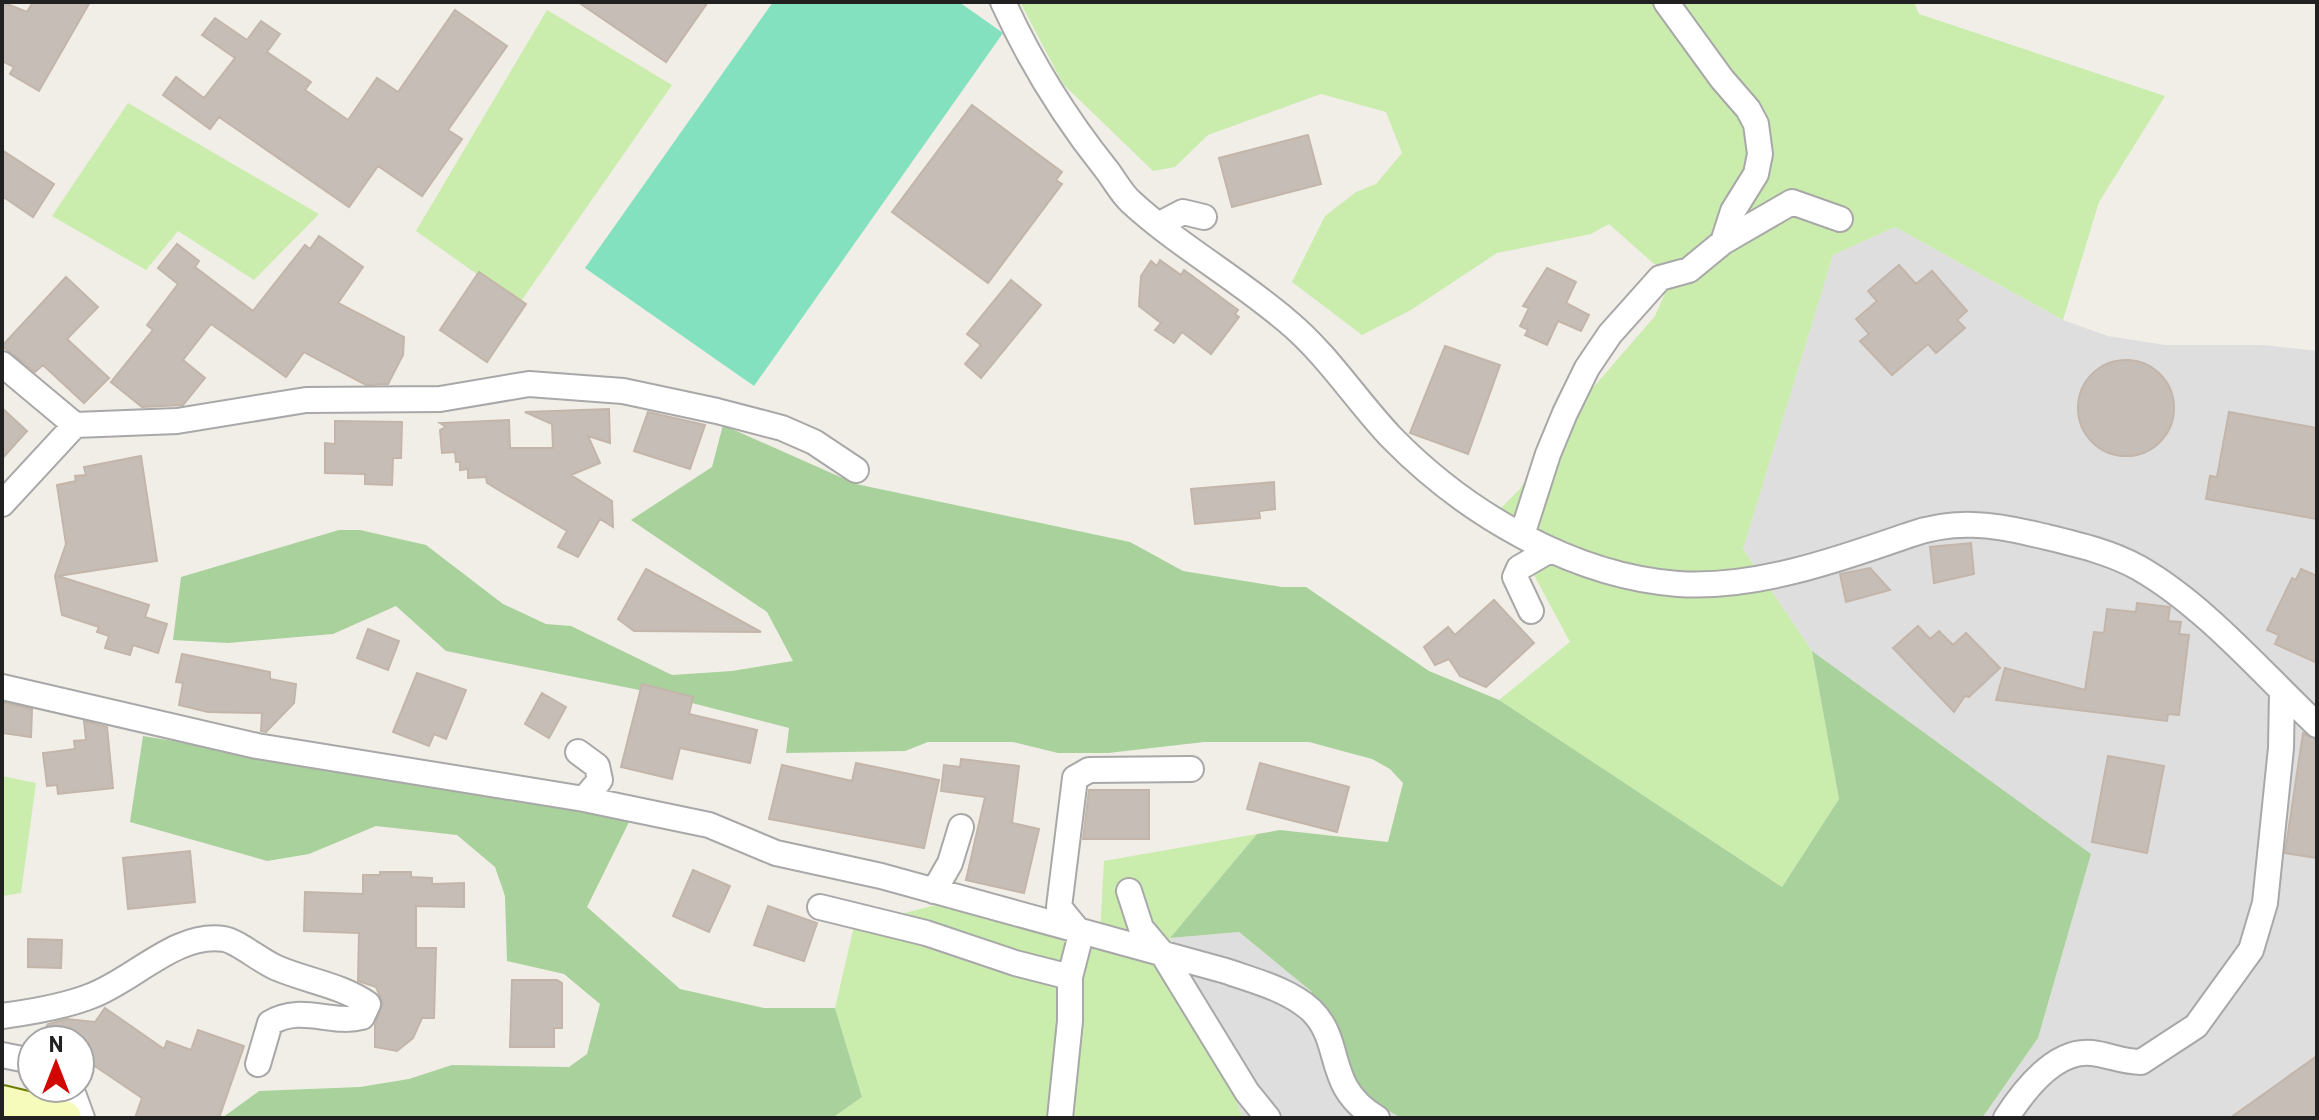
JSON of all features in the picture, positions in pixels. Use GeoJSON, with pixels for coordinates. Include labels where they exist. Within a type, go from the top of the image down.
{"type":"FeatureCollection","features":[{"type":"Feature","properties":{"kind":"street"},"geometry":{"type":"LineString","coordinates":[[1003,2],[1085,145],[1128,200],[1290,322],[1392,437],[1425,469],[1465,500],[1522,535],[1550,550],[1641,578],[1678,584],[1767,576],[1874,550],[1911,534],[1954,524],[1987,524],[2075,544],[2136,566],[2177,594],[2317,725]]}},
{"type":"Feature","properties":{"kind":"street"},"geometry":{"type":"LineString","coordinates":[[1666,2],[1748,109],[1756,124],[1760,154],[1756,174],[1733,211],[1723,242]]}},
{"type":"Feature","properties":{"kind":"street"},"geometry":{"type":"LineString","coordinates":[[1522,535],[1559,427],[1587,368],[1610,334],[1660,278],[1689,270],[1723,242],[1792,202],[1840,219]]}},
{"type":"Feature","properties":{"kind":"street"},"geometry":{"type":"LineString","coordinates":[[1160,224],[1183,212],[1204,217]]}},
{"type":"Feature","properties":{"kind":"street"},"geometry":{"type":"LineString","coordinates":[[2,364],[75,425],[177,421],[306,400],[440,399],[529,384],[623,391],[782,428],[814,442],[856,470]]}},
{"type":"Feature","properties":{"kind":"street"},"geometry":{"type":"LineString","coordinates":[[2,504],[75,425]]}},
{"type":"Feature","properties":{"kind":"street"},"geometry":{"type":"LineString","coordinates":[[1531,611],[1515,577],[1519,568],[1550,550]]}},
{"type":"Feature","properties":{"kind":"street"},"geometry":{"type":"LineString","coordinates":[[2,687],[257,746],[584,799],[709,825],[776,853],[934,891],[1081,934],[1162,953],[1273,987],[1311,1010],[1322,1026],[1344,1086],[1356,1106],[1377,1118]]}},
{"type":"Feature","properties":{"kind":"street"},"geometry":{"type":"LineString","coordinates":[[2006,1118],[2022,1093],[2069,1054],[2091,1053],[2141,1062],[2196,1026],[2238,972],[2251,950],[2265,903],[2281,748],[2282,692]]}},
{"type":"Feature","properties":{"kind":"street"},"geometry":{"type":"LineString","coordinates":[[578,752],[597,766],[600,780],[584,799]]}},
{"type":"Feature","properties":{"kind":"street"},"geometry":{"type":"LineString","coordinates":[[1081,934],[1059,907],[1075,778],[1089,770],[1191,769]]}},
{"type":"Feature","properties":{"kind":"street"},"geometry":{"type":"LineString","coordinates":[[934,891],[950,863],[961,827]]}},
{"type":"Feature","properties":{"kind":"street"},"geometry":{"type":"LineString","coordinates":[[1129,891],[1141,928],[1162,953],[1247,1092],[1268,1118]]}},
{"type":"Feature","properties":{"kind":"street"},"geometry":{"type":"LineString","coordinates":[[820,907],[926,933],[1070,977]]}},
{"type":"Feature","properties":{"kind":"street"},"geometry":{"type":"LineString","coordinates":[[1060,1118],[1070,1021],[1070,977],[1081,934]]}},
{"type":"Feature","properties":{"kind":"street"},"geometry":{"type":"LineString","coordinates":[[2,1016],[52,1008],[92,996],[172,950],[202,939],[227,939],[277,968],[355,995],[368,1004],[362,1017],[345,1021],[313,1014],[283,1015],[270,1023],[262,1041],[258,1064]]}},
{"type":"Feature","properties":{"kind":"street"},"geometry":{"type":"LineString","coordinates":[[2,1103],[64,1118]]}},
{"type":"Feature","properties":{"kind":"shaded area"},"geometry":{"type":"Polygon","coordinates":[[[1895,227],[2063,320],[2108,336],[2165,345],[2263,345],[2317,351],[2317,1118],[1982,1118],[2038,1038],[2091,854],[1812,651],[1743,549],[1833,255],[1895,227]]]}},
{"type":"Feature","properties":{"kind":"shaded area"},"geometry":{"type":"Polygon","coordinates":[[[1239,932],[1311,991],[1350,1089],[1401,1118],[1243,1118],[1170,938],[1239,932]]]}},
{"type":"Feature","properties":{"kind":"green space"},"geometry":{"type":"Polygon","coordinates":[[[773,2],[959,2],[1003,33],[754,386],[585,268],[773,2]]]}},
{"type":"Feature","properties":{"kind":"green space"},"geometry":{"type":"Polygon","coordinates":[[[1020,2],[1914,2],[1919,14],[2165,96],[2099,202],[2063,320],[1895,227],[1833,255],[1743,549],[1812,651],[1839,799],[1782,887],[1499,700],[1570,642],[1499,510],[1520,489],[1560,426],[1655,316],[1673,275],[1653,263],[1609,224],[1591,234],[1497,253],[1411,310],[1362,335],[1292,282],[1325,216],[1356,192],[1376,184],[1402,153],[1386,112],[1321,94],[1208,135],[1175,167],[1153,171],[1063,84],[1020,2]]]}},
{"type":"Feature","properties":{"kind":"green space"},"geometry":{"type":"Polygon","coordinates":[[[547,10],[672,85],[519,304],[416,231],[547,10]]]}},
{"type":"Feature","properties":{"kind":"green space"},"geometry":{"type":"Polygon","coordinates":[[[128,103],[319,214],[254,280],[178,231],[146,270],[52,216],[128,103]]]}},
{"type":"Feature","properties":{"kind":"green space"},"geometry":{"type":"Polygon","coordinates":[[[723,425],[856,484],[1130,542],[1183,571],[1282,587],[1306,587],[1429,671],[1499,700],[1782,887],[1839,799],[1812,651],[2091,854],[2038,1038],[1982,1118],[1401,1118],[1350,1089],[1311,991],[1239,932],[1170,938],[1257,834],[1280,830],[1388,842],[1403,783],[1390,769],[1372,759],[1309,742],[1204,742],[1108,753],[1058,753],[1013,742],[928,742],[905,751],[786,753],[789,728],[649,692],[446,651],[396,606],[333,634],[228,643],[173,640],[181,577],[339,530],[360,530],[426,545],[503,604],[546,624],[571,626],[672,675],[732,671],[793,661],[767,612],[631,520],[712,467],[723,425]]]}},
{"type":"Feature","properties":{"kind":"green space"},"geometry":{"type":"Polygon","coordinates":[[[143,736],[632,816],[587,907],[680,989],[764,1008],[835,1008],[862,1097],[832,1118],[222,1118],[259,1091],[360,1087],[409,1079],[452,1065],[569,1067],[587,1054],[600,1004],[564,974],[507,961],[505,896],[495,867],[457,835],[376,826],[309,854],[267,861],[130,822],[143,736]]]}},
{"type":"Feature","properties":{"kind":"green space"},"geometry":{"type":"Polygon","coordinates":[[[2,776],[36,783],[21,893],[2,896],[2,776]]]}},
{"type":"Feature","properties":{"kind":"green space"},"geometry":{"type":"Polygon","coordinates":[[[1257,834],[1170,938],[1243,1118],[832,1118],[862,1097],[835,1008],[854,926],[948,902],[1099,950],[1104,861],[1257,834]]]}},
{"type":"Feature","properties":{"kind":"building"},"geometry":{"type":"Polygon","coordinates":[[[2,2],[27,12],[33,2],[90,2],[39,91],[10,74],[14,67],[2,61],[2,2]]]}},
{"type":"Feature","properties":{"kind":"building"},"geometry":{"type":"Polygon","coordinates":[[[578,2],[708,2],[666,62],[578,2]]]}},
{"type":"Feature","properties":{"kind":"building"},"geometry":{"type":"Polygon","coordinates":[[[455,10],[507,46],[448,130],[462,139],[422,196],[378,166],[349,207],[219,117],[210,129],[163,95],[176,77],[204,98],[235,58],[202,35],[215,18],[247,40],[261,21],[280,34],[267,52],[311,82],[305,90],[348,120],[377,78],[398,92],[455,10]]]}},
{"type":"Feature","properties":{"kind":"building"},"geometry":{"type":"Polygon","coordinates":[[[972,105],[1062,172],[1056,180],[1062,184],[988,283],[892,212],[972,105]]]}},
{"type":"Feature","properties":{"kind":"building"},"geometry":{"type":"Polygon","coordinates":[[[1308,135],[1321,184],[1232,207],[1219,158],[1308,135]]]}},
{"type":"Feature","properties":{"kind":"building"},"geometry":{"type":"Polygon","coordinates":[[[2,150],[54,184],[33,217],[2,196],[2,150]]]}},
{"type":"Feature","properties":{"kind":"building"},"geometry":{"type":"Polygon","coordinates":[[[319,236],[363,267],[338,303],[404,337],[403,355],[388,384],[366,385],[304,352],[286,377],[211,324],[183,360],[205,378],[183,405],[142,407],[111,382],[153,330],[147,325],[178,284],[158,268],[177,244],[199,261],[195,267],[253,311],[305,245],[310,249],[319,236]]]}},
{"type":"Feature","properties":{"kind":"building"},"geometry":{"type":"Polygon","coordinates":[[[1160,260],[1181,275],[1184,270],[1238,310],[1235,314],[1239,317],[1211,354],[1182,332],[1174,343],[1155,330],[1161,323],[1139,306],[1141,276],[1151,261],[1157,266],[1160,260]]]}},
{"type":"Feature","properties":{"kind":"building"},"geometry":{"type":"Polygon","coordinates":[[[1899,265],[1916,284],[1932,271],[1967,311],[1957,320],[1965,328],[1936,353],[1928,344],[1892,375],[1860,341],[1869,334],[1856,319],[1877,301],[1868,291],[1899,265]]]}},
{"type":"Feature","properties":{"kind":"building"},"geometry":{"type":"Polygon","coordinates":[[[1547,268],[1576,282],[1566,303],[1589,315],[1581,331],[1558,321],[1547,345],[1525,335],[1528,330],[1520,326],[1529,308],[1523,306],[1547,268]]]}},
{"type":"Feature","properties":{"kind":"building"},"geometry":{"type":"Polygon","coordinates":[[[479,272],[526,304],[487,362],[440,330],[479,272]]]}},
{"type":"Feature","properties":{"kind":"building"},"geometry":{"type":"Polygon","coordinates":[[[66,277],[98,307],[67,339],[109,378],[84,403],[43,365],[35,372],[2,346],[66,277]]]}},
{"type":"Feature","properties":{"kind":"building"},"geometry":{"type":"Polygon","coordinates":[[[1011,280],[1041,305],[981,378],[965,364],[981,345],[967,334],[1011,280]]]}},
{"type":"Feature","properties":{"kind":"building"},"geometry":{"type":"Polygon","coordinates":[[[1445,346],[1500,365],[1468,454],[1410,433],[1445,346]]]}},
{"type":"Feature","properties":{"kind":"building"},"geometry":{"type":"Polygon","coordinates":[[[2126,360],[2144,363],[2160,374],[2171,390],[2174,408],[2171,426],[2160,442],[2144,453],[2126,456],[2108,453],[2092,442],[2081,426],[2078,408],[2081,390],[2092,374],[2108,363],[2126,360]]]}},
{"type":"Feature","properties":{"kind":"building"},"geometry":{"type":"Polygon","coordinates":[[[2,408],[27,431],[2,459],[2,408]]]}},
{"type":"Feature","properties":{"kind":"building"},"geometry":{"type":"Polygon","coordinates":[[[609,409],[610,443],[588,436],[600,463],[571,475],[612,501],[613,527],[600,519],[578,557],[558,547],[567,531],[487,483],[486,477],[468,478],[468,469],[460,470],[455,452],[442,453],[440,430],[446,427],[440,423],[509,420],[510,448],[553,448],[552,424],[525,412],[609,409]]]}},
{"type":"Feature","properties":{"kind":"building"},"geometry":{"type":"Polygon","coordinates":[[[648,412],[705,425],[690,469],[634,451],[648,412]]]}},
{"type":"Feature","properties":{"kind":"building"},"geometry":{"type":"Polygon","coordinates":[[[2229,412],[2317,428],[2317,519],[2206,499],[2210,476],[2217,477],[2229,412]]]}},
{"type":"Feature","properties":{"kind":"building"},"geometry":{"type":"Polygon","coordinates":[[[335,421],[402,422],[401,458],[393,458],[392,485],[365,484],[365,474],[325,473],[325,443],[335,444],[335,421]]]}},
{"type":"Feature","properties":{"kind":"building"},"geometry":{"type":"Polygon","coordinates":[[[141,456],[157,561],[58,576],[149,605],[145,617],[167,624],[158,653],[133,645],[130,655],[105,648],[109,636],[97,632],[99,627],[62,615],[55,576],[66,544],[57,485],[76,481],[75,476],[86,475],[84,467],[141,456]]]}},
{"type":"Feature","properties":{"kind":"building"},"geometry":{"type":"Polygon","coordinates":[[[1274,482],[1275,509],[1259,511],[1260,518],[1195,524],[1191,489],[1274,482]]]}},
{"type":"Feature","properties":{"kind":"building"},"geometry":{"type":"Polygon","coordinates":[[[1971,543],[1974,574],[1934,583],[1930,547],[1971,543]]]}},
{"type":"Feature","properties":{"kind":"building"},"geometry":{"type":"Polygon","coordinates":[[[1870,568],[1890,590],[1846,602],[1840,574],[1870,568]]]}},
{"type":"Feature","properties":{"kind":"building"},"geometry":{"type":"Polygon","coordinates":[[[646,569],[761,632],[634,631],[618,619],[646,569]]]}},
{"type":"Feature","properties":{"kind":"building"},"geometry":{"type":"Polygon","coordinates":[[[2301,569],[2317,576],[2317,663],[2275,644],[2279,635],[2267,630],[2292,578],[2296,580],[2301,569]]]}},
{"type":"Feature","properties":{"kind":"building"},"geometry":{"type":"Polygon","coordinates":[[[1494,600],[1534,643],[1486,687],[1460,676],[1449,659],[1435,665],[1424,647],[1448,627],[1455,635],[1494,600]]]}},
{"type":"Feature","properties":{"kind":"building"},"geometry":{"type":"Polygon","coordinates":[[[2137,603],[2170,607],[2168,621],[2181,622],[2179,634],[2189,635],[2179,715],[2168,714],[2167,721],[1996,700],[2005,668],[2085,690],[2094,632],[2104,633],[2107,609],[2136,612],[2137,603]]]}},
{"type":"Feature","properties":{"kind":"building"},"geometry":{"type":"Polygon","coordinates":[[[1918,626],[1930,639],[1939,631],[1953,645],[1966,633],[2000,668],[1969,697],[1965,696],[1954,712],[1893,648],[1918,626]]]}},
{"type":"Feature","properties":{"kind":"building"},"geometry":{"type":"Polygon","coordinates":[[[368,629],[399,641],[388,670],[357,658],[368,629]]]}},
{"type":"Feature","properties":{"kind":"building"},"geometry":{"type":"Polygon","coordinates":[[[182,654],[270,672],[270,679],[296,684],[294,703],[266,732],[261,731],[262,713],[208,712],[179,705],[183,683],[176,682],[182,654]]]}},
{"type":"Feature","properties":{"kind":"building"},"geometry":{"type":"Polygon","coordinates":[[[417,673],[466,690],[446,739],[434,734],[429,746],[393,732],[417,673]]]}},
{"type":"Feature","properties":{"kind":"building"},"geometry":{"type":"Polygon","coordinates":[[[642,684],[693,697],[689,714],[757,730],[750,763],[680,748],[672,779],[621,767],[642,684]]]}},
{"type":"Feature","properties":{"kind":"building"},"geometry":{"type":"Polygon","coordinates":[[[542,693],[566,707],[549,738],[525,724],[542,693]]]}},
{"type":"Feature","properties":{"kind":"building"},"geometry":{"type":"Polygon","coordinates":[[[2,702],[32,709],[31,737],[2,733],[2,702]]]}},
{"type":"Feature","properties":{"kind":"building"},"geometry":{"type":"Polygon","coordinates":[[[84,721],[107,727],[113,788],[58,794],[57,785],[47,786],[43,753],[75,749],[74,741],[86,740],[84,721]]]}},
{"type":"Feature","properties":{"kind":"building"},"geometry":{"type":"Polygon","coordinates":[[[2303,733],[2317,740],[2317,858],[2285,853],[2303,733]]]}},
{"type":"Feature","properties":{"kind":"building"},"geometry":{"type":"Polygon","coordinates":[[[2108,756],[2164,766],[2147,853],[2092,842],[2108,756]]]}},
{"type":"Feature","properties":{"kind":"building"},"geometry":{"type":"Polygon","coordinates":[[[961,759],[1019,766],[1012,823],[1039,829],[1024,893],[966,880],[985,797],[941,791],[944,765],[960,767],[961,759]]]}},
{"type":"Feature","properties":{"kind":"building"},"geometry":{"type":"Polygon","coordinates":[[[856,763],[939,780],[924,848],[769,819],[782,765],[852,781],[856,763]]]}},
{"type":"Feature","properties":{"kind":"building"},"geometry":{"type":"Polygon","coordinates":[[[1260,763],[1349,787],[1337,832],[1247,809],[1260,763]]]}},
{"type":"Feature","properties":{"kind":"building"},"geometry":{"type":"Polygon","coordinates":[[[1089,790],[1149,790],[1149,839],[1083,839],[1089,790]]]}},
{"type":"Feature","properties":{"kind":"building"},"geometry":{"type":"Polygon","coordinates":[[[190,851],[195,902],[128,909],[123,858],[190,851]]]}},
{"type":"Feature","properties":{"kind":"building"},"geometry":{"type":"Polygon","coordinates":[[[693,870],[730,886],[709,932],[673,916],[693,870]]]}},
{"type":"Feature","properties":{"kind":"building"},"geometry":{"type":"Polygon","coordinates":[[[380,872],[411,872],[411,877],[432,878],[432,884],[464,883],[464,907],[416,906],[416,948],[436,948],[434,1018],[422,1018],[413,1038],[397,1051],[375,1047],[375,1024],[383,1003],[376,987],[358,981],[359,933],[304,931],[305,892],[363,894],[363,875],[380,875],[380,872]]]}},
{"type":"Feature","properties":{"kind":"building"},"geometry":{"type":"Polygon","coordinates":[[[768,906],[817,923],[804,961],[754,945],[768,906]]]}},
{"type":"Feature","properties":{"kind":"building"},"geometry":{"type":"Polygon","coordinates":[[[28,939],[62,940],[61,968],[28,967],[28,939]]]}},
{"type":"Feature","properties":{"kind":"building"},"geometry":{"type":"Polygon","coordinates":[[[512,980],[557,980],[562,983],[562,1028],[554,1028],[554,1047],[510,1047],[512,980]]]}},
{"type":"Feature","properties":{"kind":"building"},"geometry":{"type":"Polygon","coordinates":[[[105,1008],[164,1049],[167,1041],[191,1050],[198,1030],[244,1046],[219,1118],[135,1118],[142,1098],[96,1067],[96,1024],[48,1024],[67,1019],[95,1022],[105,1008]]]}},
{"type":"Feature","properties":{"kind":"building"},"geometry":{"type":"Polygon","coordinates":[[[2317,1056],[2317,1118],[2230,1118],[2317,1056]]]}}]}
